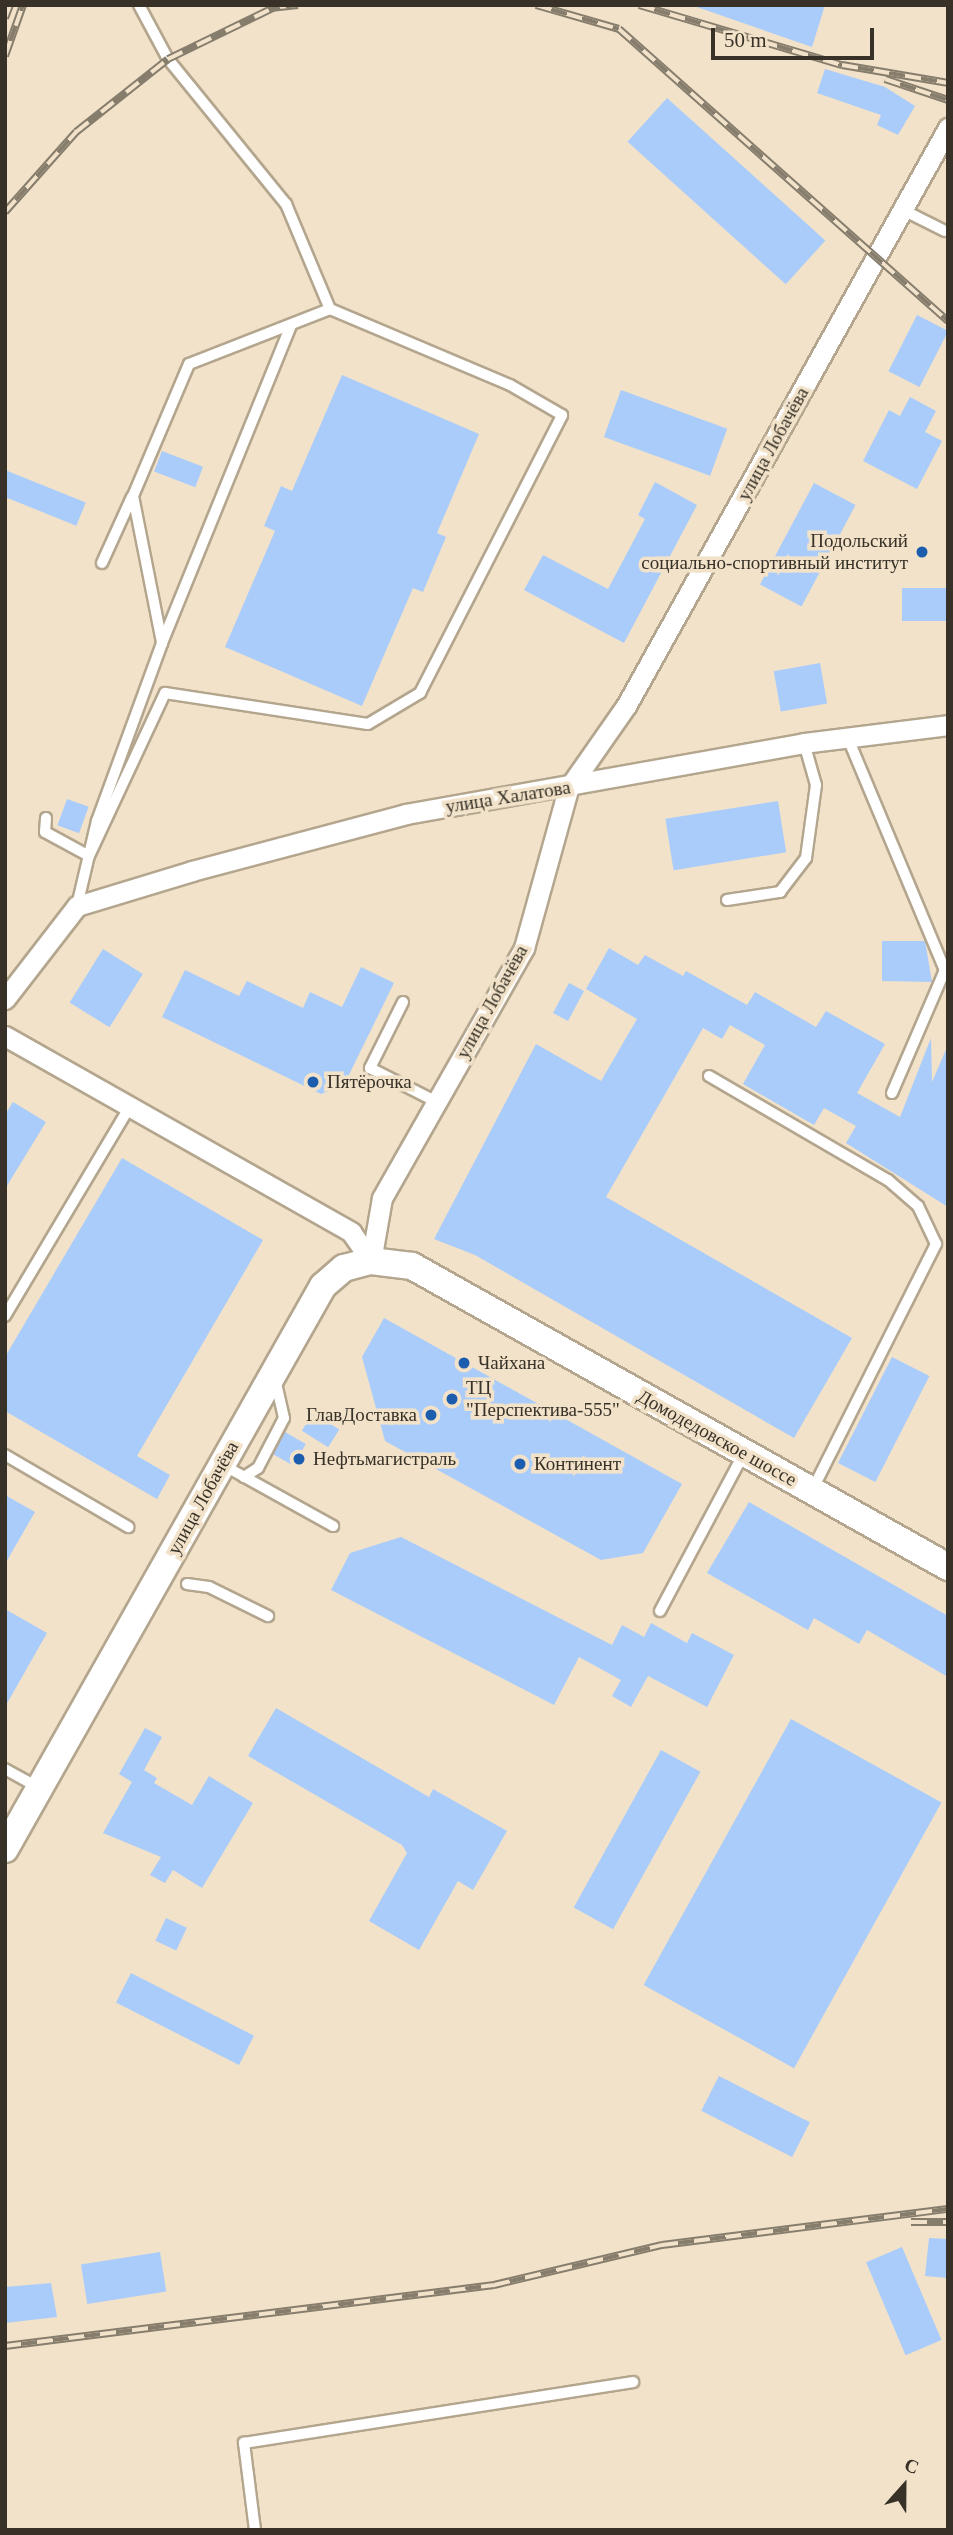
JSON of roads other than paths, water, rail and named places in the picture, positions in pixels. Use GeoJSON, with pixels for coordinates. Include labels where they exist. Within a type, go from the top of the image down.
{"type":"FeatureCollection","features":[{"type":"Feature","properties":{"kind":"main road","name":"Домодедовское шоссе"},"geometry":{"type":"LineString","coordinates":[[371,1261],[412,1266],[948,1567]]}},
{"type":"Feature","properties":{"kind":"main road","name":"улица Лобачёва"},"geometry":{"type":"LineString","coordinates":[[5,1849],[233,1471],[273,1373],[323,1286],[344,1268],[371,1261]]}},
{"type":"Feature","properties":{"kind":"street","name":"улица Лобачёва"},"geometry":{"type":"LineString","coordinates":[[371,1261],[382,1198],[524,947],[568,789],[626,706],[948,128]]}},
{"type":"Feature","properties":{"kind":"street","name":"улица Халатова"},"geometry":{"type":"LineString","coordinates":[[77,906],[406,814],[568,789],[804,743],[948,725]]}},
{"type":"Feature","properties":{"kind":"street"},"geometry":{"type":"LineString","coordinates":[[5,999],[77,906]]}},
{"type":"Feature","properties":{"kind":"street"},"geometry":{"type":"LineString","coordinates":[[5,1036],[351,1232],[371,1261]]}},
{"type":"Feature","properties":{"kind":"lane"},"geometry":{"type":"LineString","coordinates":[[89,856],[165,693],[368,724],[420,693],[562,415],[510,385],[330,309],[286,204],[168,59],[139,5]]}},
{"type":"Feature","properties":{"kind":"lane"},"geometry":{"type":"LineString","coordinates":[[904,210],[945,231]]}},
{"type":"Feature","properties":{"kind":"lane"},"geometry":{"type":"LineString","coordinates":[[102,563],[189,364],[330,309]]}},
{"type":"Feature","properties":{"kind":"lane"},"geometry":{"type":"LineString","coordinates":[[77,906],[89,856],[162,643],[291,326]]}},
{"type":"Feature","properties":{"kind":"lane"},"geometry":{"type":"LineString","coordinates":[[133,496],[162,643]]}},
{"type":"Feature","properties":{"kind":"lane"},"geometry":{"type":"LineString","coordinates":[[847,736],[945,970],[892,1093]]}},
{"type":"Feature","properties":{"kind":"lane"},"geometry":{"type":"LineString","coordinates":[[727,900],[780,892],[806,858],[816,785],[804,743]]}},
{"type":"Feature","properties":{"kind":"lane"},"geometry":{"type":"LineString","coordinates":[[46,818],[45,832],[89,856]]}},
{"type":"Feature","properties":{"kind":"lane"},"geometry":{"type":"LineString","coordinates":[[403,1002],[370,1068],[436,1102]]}},
{"type":"Feature","properties":{"kind":"lane"},"geometry":{"type":"LineString","coordinates":[[709,1076],[888,1180],[918,1206],[936,1244],[812,1491]]}},
{"type":"Feature","properties":{"kind":"lane"},"geometry":{"type":"LineString","coordinates":[[5,1316],[130,1106]]}},
{"type":"Feature","properties":{"kind":"lane"},"geometry":{"type":"LineString","coordinates":[[660,1611],[744,1453]]}},
{"type":"Feature","properties":{"kind":"lane"},"geometry":{"type":"LineString","coordinates":[[5,1455],[128,1527]]}},
{"type":"Feature","properties":{"kind":"lane"},"geometry":{"type":"LineString","coordinates":[[233,1471],[333,1526]]}},
{"type":"Feature","properties":{"kind":"lane"},"geometry":{"type":"LineString","coordinates":[[187,1584],[209,1587],[268,1616]]}},
{"type":"Feature","properties":{"kind":"lane"},"geometry":{"type":"LineString","coordinates":[[5,1769],[40,1788]]}},
{"type":"Feature","properties":{"kind":"lane"},"geometry":{"type":"LineString","coordinates":[[254,2530],[244,2442],[633,2382]]}},
{"type":"Feature","properties":{"kind":"railway"},"geometry":{"type":"LineString","coordinates":[[5,18],[10,5]]}},
{"type":"Feature","properties":{"kind":"railway"},"geometry":{"type":"LineString","coordinates":[[5,56],[23,5]]}},
{"type":"Feature","properties":{"kind":"railway"},"geometry":{"type":"LineString","coordinates":[[5,212],[76,132],[168,59],[279,5]]}},
{"type":"Feature","properties":{"kind":"railway"},"geometry":{"type":"LineString","coordinates":[[270,8],[298,5]]}},
{"type":"Feature","properties":{"kind":"railway"},"geometry":{"type":"LineString","coordinates":[[536,5],[619,29],[948,321]]}},
{"type":"Feature","properties":{"kind":"railway"},"geometry":{"type":"LineString","coordinates":[[639,5],[842,65],[948,83]]}},
{"type":"Feature","properties":{"kind":"railway"},"geometry":{"type":"LineString","coordinates":[[885,79],[948,100]]}},
{"type":"Feature","properties":{"kind":"railway"},"geometry":{"type":"LineString","coordinates":[[5,2346],[494,2285],[662,2245],[948,2209]]}},
{"type":"Feature","properties":{"kind":"railway"},"geometry":{"type":"LineString","coordinates":[[911,2222],[948,2222]]}},
{"type":"Feature","properties":{"kind":"place","name":"Подольский социально-спортивный институт"},"geometry":{"type":"Point","coordinates":[922,552]}},
{"type":"Feature","properties":{"kind":"place","name":"Пятёрочка"},"geometry":{"type":"Point","coordinates":[313,1082]}},
{"type":"Feature","properties":{"kind":"place","name":"Чайхана"},"geometry":{"type":"Point","coordinates":[464,1363]}},
{"type":"Feature","properties":{"kind":"place","name":"ТЦ \"Перспектива-555\""},"geometry":{"type":"Point","coordinates":[452,1399]}},
{"type":"Feature","properties":{"kind":"place","name":"ГлавДоставка"},"geometry":{"type":"Point","coordinates":[431,1415]}},
{"type":"Feature","properties":{"kind":"place","name":"Нефтьмагистраль"},"geometry":{"type":"Point","coordinates":[299,1459]}},
{"type":"Feature","properties":{"kind":"place","name":"Континент"},"geometry":{"type":"Point","coordinates":[520,1464]}}]}
